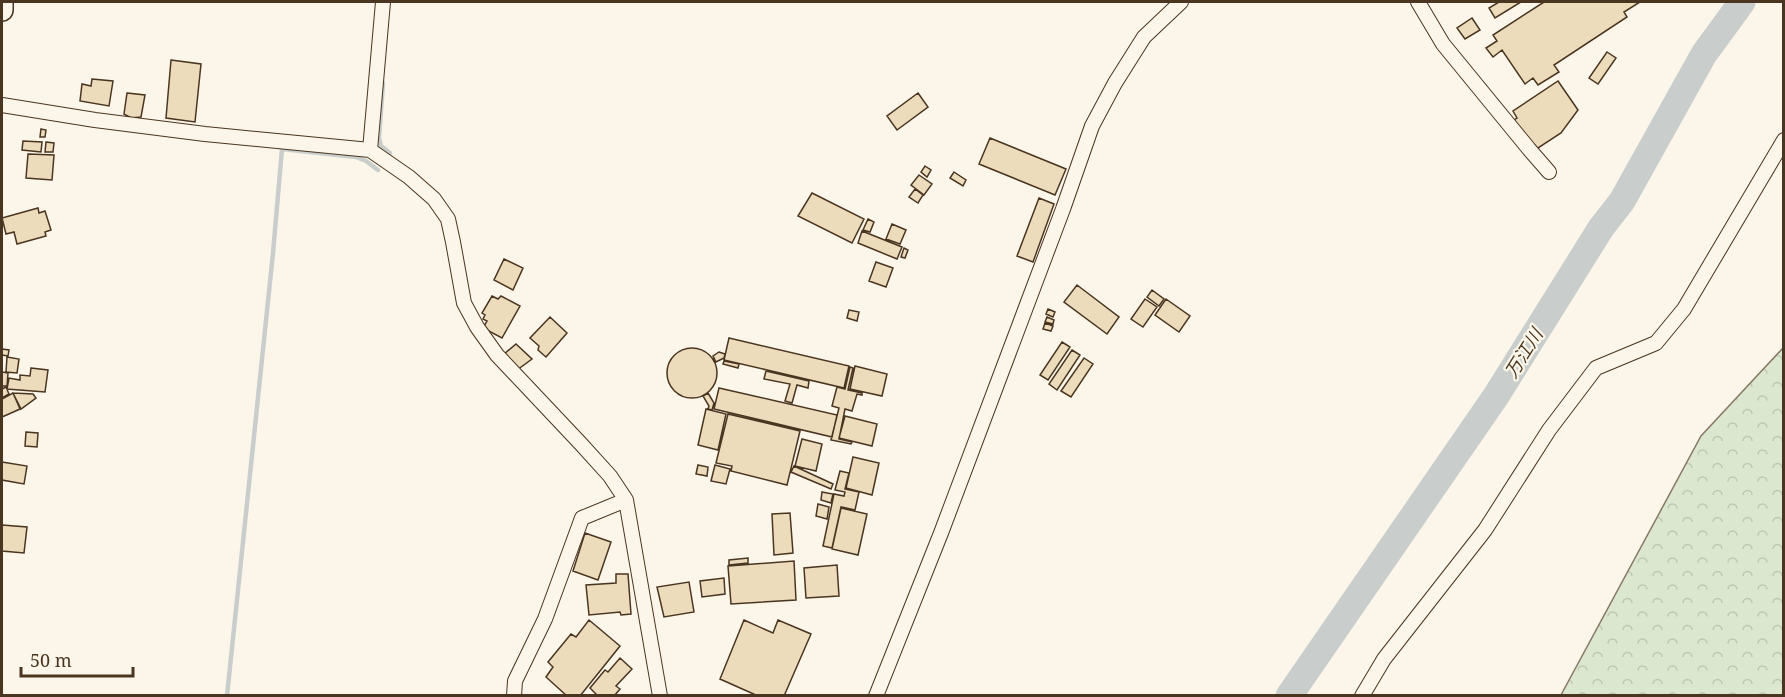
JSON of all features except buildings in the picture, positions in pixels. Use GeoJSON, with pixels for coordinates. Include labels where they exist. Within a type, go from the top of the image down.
{"type":"FeatureCollection","features":[{"type":"Feature","properties":{"kind":"main road"},"geometry":{"type":"LineString","coordinates":[[2,2],[2,10]]}},
{"type":"Feature","properties":{"kind":"street"},"geometry":{"type":"LineString","coordinates":[[370,150],[383,2]]}},
{"type":"Feature","properties":{"kind":"street"},"geometry":{"type":"LineString","coordinates":[[876,696],[941,532],[1092,126],[1114,84],[1144,37],[1181,2]]}},
{"type":"Feature","properties":{"kind":"street"},"geometry":{"type":"LineString","coordinates":[[1418,2],[1443,44],[1549,172]]}},
{"type":"Feature","properties":{"kind":"street"},"geometry":{"type":"LineString","coordinates":[[2,105],[205,134],[370,150],[434,198],[448,219],[464,303],[477,327],[497,355],[610,476],[626,500],[660,696]]}},
{"type":"Feature","properties":{"kind":"street"},"geometry":{"type":"LineString","coordinates":[[1362,696],[1384,659],[1485,530],[1549,430],[1596,368],[1656,343],[1684,309],[1779,158],[1784,140]]}},
{"type":"Feature","properties":{"kind":"street"},"geometry":{"type":"LineString","coordinates":[[514,696],[515,681],[545,619],[582,518],[626,500]]}},
{"type":"Feature","properties":{"kind":"green space"},"geometry":{"type":"Polygon","coordinates":[[[1783,348],[1783,695],[1561,695],[1701,436],[1783,348]]]}},
{"type":"Feature","properties":{"kind":"waterway","name":"万江川"},"geometry":{"type":"LineString","coordinates":[[1289,696],[1496,396],[1601,228],[1622,201],[1704,54],[1742,2]]}},
{"type":"Feature","properties":{"kind":"waterway"},"geometry":{"type":"LineString","coordinates":[[383,83],[379,138],[381,146],[390,153]]}},
{"type":"Feature","properties":{"kind":"waterway"},"geometry":{"type":"LineString","coordinates":[[227,696],[282,149],[356,157],[378,170]]}}]}
